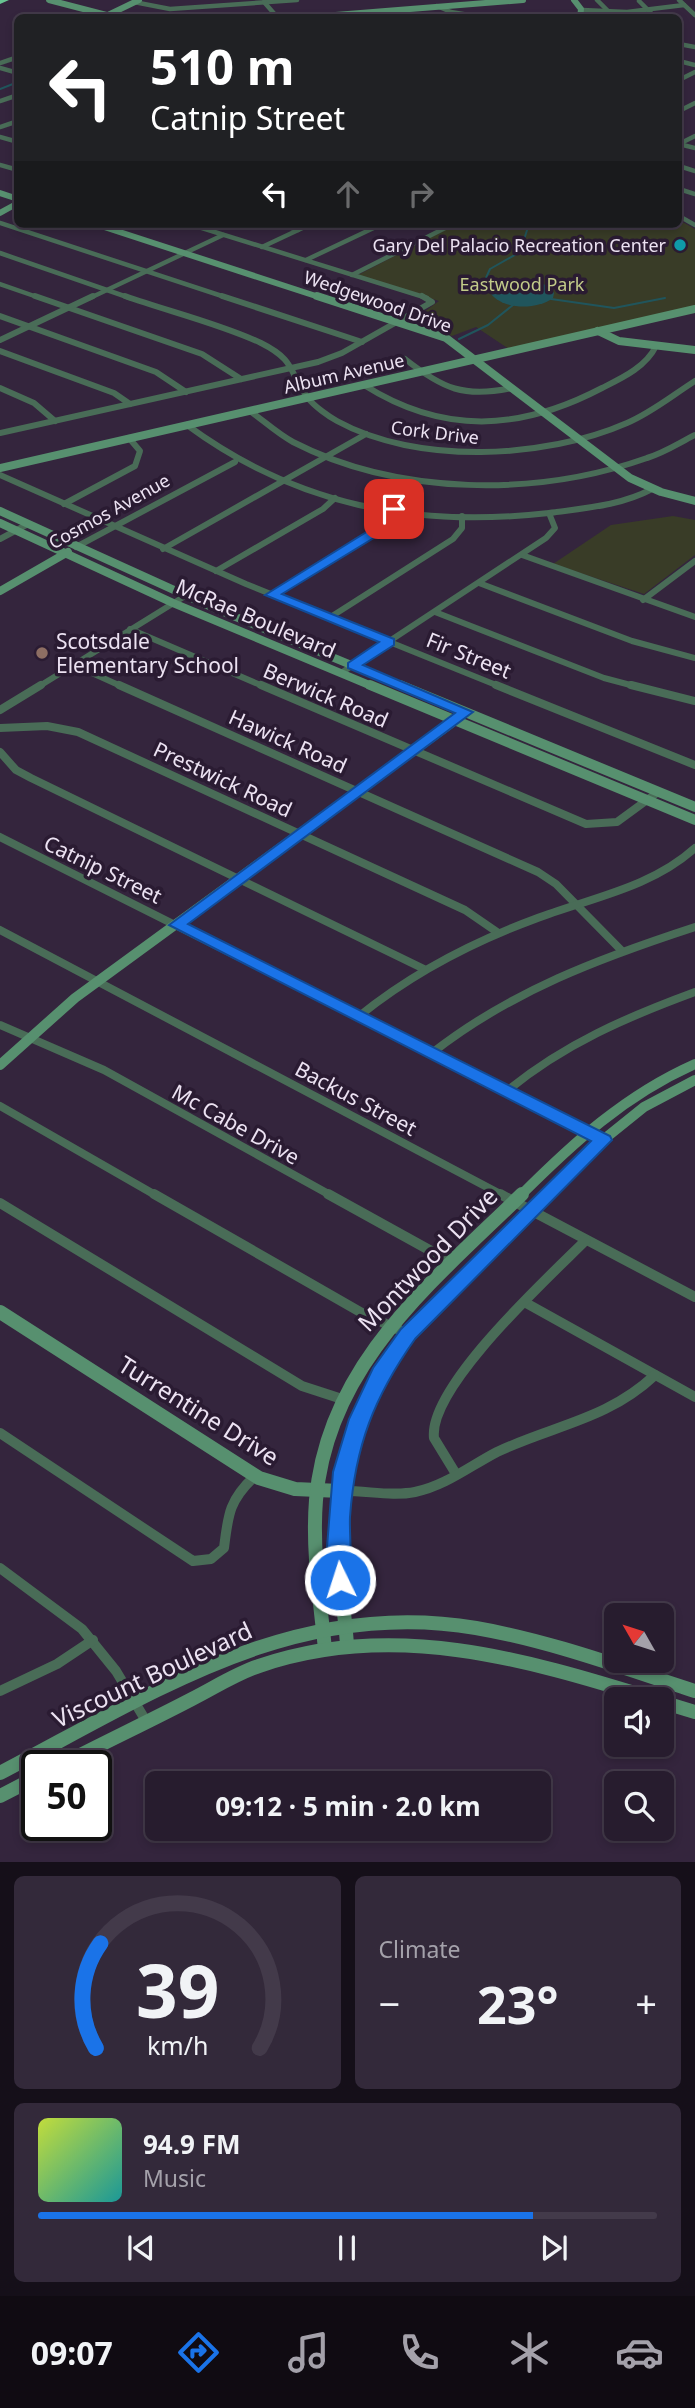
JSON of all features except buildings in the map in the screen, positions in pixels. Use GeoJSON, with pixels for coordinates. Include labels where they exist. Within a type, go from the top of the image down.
{"type":"FeatureCollection","features":[{"type":"Feature","properties":{"kind":"highway"},"geometry":{"type":"LineString","coordinates":[[0,2],[5,0]]}},
{"type":"Feature","properties":{"kind":"main road"},"geometry":{"type":"LineString","coordinates":[[49,0],[104,14]]}},
{"type":"Feature","properties":{"kind":"main road"},"geometry":{"type":"LineString","coordinates":[[365,14],[523,0]]}},
{"type":"Feature","properties":{"kind":"main road"},"geometry":{"type":"LineString","coordinates":[[574,0],[581,14]]}},
{"type":"Feature","properties":{"kind":"main road"},"geometry":{"type":"LineString","coordinates":[[110,14],[137,1]]}},
{"type":"Feature","properties":{"kind":"main road","name":"Wedgewood Drive"},"geometry":{"type":"LineString","coordinates":[[107,228],[446,338],[614,467],[652,489],[695,501]]}},
{"type":"Feature","properties":{"kind":"main road","name":"Album Avenue"},"geometry":{"type":"LineString","coordinates":[[0,468],[695,309]]}},
{"type":"Feature","properties":{"kind":"main road"},"geometry":{"type":"LineString","coordinates":[[598,331],[611,340],[695,350]]}},
{"type":"Feature","properties":{"kind":"main road","name":"McRae Boulevard"},"geometry":{"type":"LineString","coordinates":[[0,511],[186,596],[695,806]]}},
{"type":"Feature","properties":{"kind":"main road","name":"McRae Boulevard"},"geometry":{"type":"LineString","coordinates":[[0,523],[173,603],[695,820]]}},
{"type":"Feature","properties":{"kind":"main road","name":"Cosmos Avenue"},"geometry":{"type":"LineString","coordinates":[[0,591],[76,547]]}},
{"type":"Feature","properties":{"kind":"main road"},"geometry":{"type":"LineString","coordinates":[[0,1065],[97,982],[466,712]]}},
{"type":"Feature","properties":{"kind":"main road","name":"Montwood Drive"},"geometry":{"type":"LineString","coordinates":[[325,1649],[318,1583],[316,1492],[323,1454],[342,1399],[363,1361],[390,1325],[451,1262],[586,1131],[612,1108],[646,1087],[695,1065]]}},
{"type":"Feature","properties":{"kind":"main road","name":"Montwood Drive"},"geometry":{"type":"LineString","coordinates":[[346,1645],[338,1547],[340,1491],[348,1449],[371,1390],[388,1360],[408,1334],[603,1140],[644,1107],[695,1080]]}},
{"type":"Feature","properties":{"kind":"main road","name":"Turrentine Drive"},"geometry":{"type":"LineString","coordinates":[[0,1312],[255,1476],[278,1485],[316,1492],[340,1491]]}},
{"type":"Feature","properties":{"kind":"main road","name":"Viscount Boulevard"},"geometry":{"type":"LineString","coordinates":[[0,1773],[227,1659],[323,1628],[346,1625],[447,1625],[494,1632],[695,1691]]}},
{"type":"Feature","properties":{"kind":"main road","name":"Viscount Boulevard"},"geometry":{"type":"LineString","coordinates":[[90,1750],[231,1678],[287,1657],[346,1645],[441,1644],[503,1654],[616,1687]]}},
{"type":"Feature","properties":{"kind":"main road"},"geometry":{"type":"LineString","coordinates":[[549,1666],[554,1648]]}},
{"type":"Feature","properties":{"kind":"main road"},"geometry":{"type":"LineString","coordinates":[[674,1706],[695,1712]]}},
{"type":"Feature","properties":{"kind":"main road"},"geometry":{"type":"LineString","coordinates":[[0,1796],[21,1785]]}},
{"type":"Feature","properties":{"kind":"street"},"geometry":{"type":"LineString","coordinates":[[201,0],[206,14]]}},
{"type":"Feature","properties":{"kind":"street"},"geometry":{"type":"LineString","coordinates":[[137,1],[170,9],[297,0]]}},
{"type":"Feature","properties":{"kind":"street"},"geometry":{"type":"LineString","coordinates":[[597,0],[611,14]]}},
{"type":"Feature","properties":{"kind":"street"},"geometry":{"type":"LineString","coordinates":[[679,0],[695,15]]}},
{"type":"Feature","properties":{"kind":"street"},"geometry":{"type":"LineString","coordinates":[[639,1],[652,14]]}},
{"type":"Feature","properties":{"kind":"street"},"geometry":{"type":"LineString","coordinates":[[264,2],[274,14]]}},
{"type":"Feature","properties":{"kind":"street"},"geometry":{"type":"LineString","coordinates":[[581,14],[684,5]]}},
{"type":"Feature","properties":{"kind":"street"},"geometry":{"type":"LineString","coordinates":[[438,6],[463,14]]}},
{"type":"Feature","properties":{"kind":"street"},"geometry":{"type":"LineString","coordinates":[[682,45],[695,47]]}},
{"type":"Feature","properties":{"kind":"street"},"geometry":{"type":"LineString","coordinates":[[682,48],[687,46]]}},
{"type":"Feature","properties":{"kind":"street"},"geometry":{"type":"LineString","coordinates":[[15,228],[362,342]]}},
{"type":"Feature","properties":{"kind":"street"},"geometry":{"type":"LineString","coordinates":[[0,433],[295,368],[334,356],[432,302],[201,228]]}},
{"type":"Feature","properties":{"kind":"street"},"geometry":{"type":"LineString","coordinates":[[292,228],[298,230]]}},
{"type":"Feature","properties":{"kind":"street"},"geometry":{"type":"LineString","coordinates":[[262,247],[302,228]]}},
{"type":"Feature","properties":{"kind":"street"},"geometry":{"type":"LineString","coordinates":[[306,260],[374,228]]}},
{"type":"Feature","properties":{"kind":"street"},"geometry":{"type":"LineString","coordinates":[[352,275],[445,228]]}},
{"type":"Feature","properties":{"kind":"street"},"geometry":{"type":"LineString","coordinates":[[0,340],[223,235]]}},
{"type":"Feature","properties":{"kind":"street"},"geometry":{"type":"LineString","coordinates":[[0,253],[250,338],[277,353],[295,368]]}},
{"type":"Feature","properties":{"kind":"street"},"geometry":{"type":"LineString","coordinates":[[0,284],[202,354],[241,379]]}},
{"type":"Feature","properties":{"kind":"street"},"geometry":{"type":"LineString","coordinates":[[0,316],[162,374],[186,391]]}},
{"type":"Feature","properties":{"kind":"street"},"geometry":{"type":"LineString","coordinates":[[364,385],[395,406],[438,419],[492,422],[545,413],[576,404],[644,363],[656,346]]}},
{"type":"Feature","properties":{"kind":"street"},"geometry":{"type":"LineString","coordinates":[[0,351],[114,393],[130,404]]}},
{"type":"Feature","properties":{"kind":"street"},"geometry":{"type":"LineString","coordinates":[[405,359],[439,386],[462,393],[512,388]]}},
{"type":"Feature","properties":{"kind":"street","name":"Cork Drive"},"geometry":{"type":"LineString","coordinates":[[295,368],[308,398],[336,420],[366,434],[427,449],[475,452],[523,450],[621,427],[695,381]]}},
{"type":"Feature","properties":{"kind":"street"},"geometry":{"type":"LineString","coordinates":[[0,388],[34,402],[55,421]]}},
{"type":"Feature","properties":{"kind":"street"},"geometry":{"type":"LineString","coordinates":[[250,411],[289,441],[325,457],[397,476],[473,484],[554,479],[614,467],[663,453],[695,435]]}},
{"type":"Feature","properties":{"kind":"street"},"geometry":{"type":"LineString","coordinates":[[187,425],[235,462],[281,482],[335,498],[394,509],[462,516],[549,513],[628,501],[652,489]]}},
{"type":"Feature","properties":{"kind":"street"},"geometry":{"type":"LineString","coordinates":[[163,548],[366,434]]}},
{"type":"Feature","properties":{"kind":"street"},"geometry":{"type":"LineString","coordinates":[[64,504],[135,466],[140,451],[129,438]]}},
{"type":"Feature","properties":{"kind":"street","name":"Cosmos Avenue"},"geometry":{"type":"LineString","coordinates":[[76,547],[235,462]]}},
{"type":"Feature","properties":{"kind":"street","name":"Fir Street"},"geometry":{"type":"LineString","coordinates":[[0,475],[272,595],[695,765]]}},
{"type":"Feature","properties":{"kind":"street"},"geometry":{"type":"LineString","coordinates":[[216,571],[323,509],[335,498]]}},
{"type":"Feature","properties":{"kind":"street"},"geometry":{"type":"LineString","coordinates":[[272,595],[372,534],[394,509]]}},
{"type":"Feature","properties":{"kind":"street"},"geometry":{"type":"LineString","coordinates":[[341,673],[553,532],[555,525],[549,513]]}},
{"type":"Feature","properties":{"kind":"street"},"geometry":{"type":"LineString","coordinates":[[329,618],[453,539],[462,528],[462,516]]}},
{"type":"Feature","properties":{"kind":"street"},"geometry":{"type":"LineString","coordinates":[[0,539],[28,524]]}},
{"type":"Feature","properties":{"kind":"street"},"geometry":{"type":"LineString","coordinates":[[522,555],[695,617]]}},
{"type":"Feature","properties":{"kind":"street"},"geometry":{"type":"LineString","coordinates":[[643,600],[695,561]]}},
{"type":"Feature","properties":{"kind":"street"},"geometry":{"type":"LineString","coordinates":[[479,583],[632,641],[695,658]]}},
{"type":"Feature","properties":{"kind":"street"},"geometry":{"type":"LineString","coordinates":[[0,710],[186,596]]}},
{"type":"Feature","properties":{"kind":"street"},"geometry":{"type":"LineString","coordinates":[[435,612],[604,678],[695,701]]}},
{"type":"Feature","properties":{"kind":"street","name":"Berwick Road"},"geometry":{"type":"LineString","coordinates":[[130,629],[586,824],[617,824],[658,792]]}},
{"type":"Feature","properties":{"kind":"street","name":"Hawick Road"},"geometry":{"type":"LineString","coordinates":[[72,664],[538,873],[576,904],[622,951]]}},
{"type":"Feature","properties":{"kind":"street","name":"Prestwick Road"},"geometry":{"type":"LineString","coordinates":[[0,728],[47,726],[78,732],[465,910],[497,932]]}},
{"type":"Feature","properties":{"kind":"street"},"geometry":{"type":"LineString","coordinates":[[0,752],[23,774],[424,969]]}},
{"type":"Feature","properties":{"kind":"street"},"geometry":{"type":"LineString","coordinates":[[684,816],[695,806]]}},
{"type":"Feature","properties":{"kind":"street","name":"Catnip Street"},"geometry":{"type":"LineString","coordinates":[[0,837],[603,1140]]}},
{"type":"Feature","properties":{"kind":"street"},"geometry":{"type":"LineString","coordinates":[[358,1017],[424,969],[497,932],[652,879],[673,868],[695,849]]}},
{"type":"Feature","properties":{"kind":"street"},"geometry":{"type":"LineString","coordinates":[[432,1053],[468,1023],[514,995],[556,975],[695,926]]}},
{"type":"Feature","properties":{"kind":"street","name":"Backus Street"},"geometry":{"type":"LineString","coordinates":[[0,930],[695,1297]]}},
{"type":"Feature","properties":{"kind":"street"},"geometry":{"type":"LineString","coordinates":[[507,1091],[542,1062],[585,1035],[695,992]]}},
{"type":"Feature","properties":{"kind":"street","name":"Mc Cabe Drive"},"geometry":{"type":"LineString","coordinates":[[0,1025],[104,1070],[451,1262]]}},
{"type":"Feature","properties":{"kind":"street"},"geometry":{"type":"LineString","coordinates":[[0,1106],[362,1313],[408,1334]]}},
{"type":"Feature","properties":{"kind":"street"},"geometry":{"type":"LineString","coordinates":[[0,1203],[302,1386],[342,1399]]}},
{"type":"Feature","properties":{"kind":"street"},"geometry":{"type":"LineString","coordinates":[[456,1474],[434,1441],[434,1422],[467,1365],[586,1240]]}},
{"type":"Feature","properties":{"kind":"street"},"geometry":{"type":"LineString","coordinates":[[526,1303],[695,1397]]}},
{"type":"Feature","properties":{"kind":"street","name":"Turrentine Drive"},"geometry":{"type":"LineString","coordinates":[[340,1491],[413,1493],[501,1451],[616,1409],[641,1391],[655,1375]]}},
{"type":"Feature","properties":{"kind":"street"},"geometry":{"type":"LineString","coordinates":[[0,1433],[193,1561],[211,1559],[224,1548],[229,1509],[242,1488],[255,1476]]}},
{"type":"Feature","properties":{"kind":"street"},"geometry":{"type":"LineString","coordinates":[[0,1568],[65,1614],[93,1640],[146,1721]]}},
{"type":"Feature","properties":{"kind":"street"},"geometry":{"type":"LineString","coordinates":[[0,1691],[57,1664],[93,1640]]}},
{"type":"Feature","properties":{"kind":"green space","name":"Eastwood Park"},"geometry":{"type":"Polygon","coordinates":[[[682,222],[695,229],[695,307],[509,349],[476,327],[452,336],[432,327],[446,319],[424,312],[439,301],[358,275],[448,228],[682,228],[682,222]]]}},
{"type":"Feature","properties":{"kind":"green space"},"geometry":{"type":"Polygon","coordinates":[[[673,516],[695,520],[695,555],[644,594],[553,564],[611,525],[673,516]]]}},
{"type":"Feature","properties":{"kind":"shaded area"},"geometry":{"type":"Polygon","coordinates":[[[520,280],[547,285],[554,293],[553,298],[538,305],[521,307],[504,303],[491,294],[497,285],[520,280]]]}},
{"type":"Feature","properties":{"kind":"waterway"},"geometry":{"type":"LineString","coordinates":[[0,89],[14,84]]}},
{"type":"Feature","properties":{"kind":"waterway"},"geometry":{"type":"LineString","coordinates":[[497,285],[485,280],[490,269],[520,252],[528,228]]}},
{"type":"Feature","properties":{"kind":"waterway"},"geometry":{"type":"LineString","coordinates":[[551,299],[614,308],[665,298]]}},
{"type":"Feature","properties":{"kind":"waterway"},"geometry":{"type":"LineString","coordinates":[[459,339],[488,325],[513,305]]}},
{"type":"Feature","properties":{"kind":"place","name":"Gary Del Palacio Recreation Center"},"geometry":{"type":"Point","coordinates":[680,245]}},
{"type":"Feature","properties":{"kind":"place","name":"Scotsdale Elementary School"},"geometry":{"type":"Point","coordinates":[42,653]}},
{"type":"Feature","properties":{"kind":"route"},"geometry":{"type":"LineString","coordinates":[[340,1580],[338,1547],[343,1472],[359,1419],[380,1373],[408,1334],[603,1140],[177,925],[466,712],[352,666],[389,642],[272,595],[372,534],[383,526],[394,509]]}}]}
